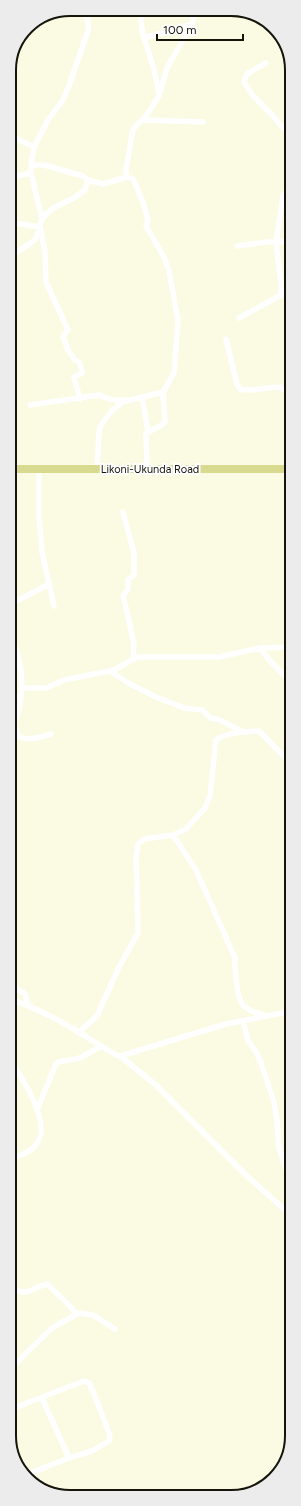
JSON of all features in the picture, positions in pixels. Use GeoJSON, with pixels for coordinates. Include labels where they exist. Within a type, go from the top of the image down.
{"type":"FeatureCollection","features":[{"type":"Feature","properties":{"kind":"highway","name":"Likoni-Ukunda Road"},"geometry":{"type":"LineString","coordinates":[[16,469],[285,469]]}},
{"type":"Feature","properties":{"kind":"street"},"geometry":{"type":"LineString","coordinates":[[16,253],[35,240],[40,227],[42,219],[31,173],[34,147],[48,120],[63,100],[69,86],[88,28],[86,16]]}},
{"type":"Feature","properties":{"kind":"street"},"geometry":{"type":"LineString","coordinates":[[142,16],[140,19],[142,33],[154,69],[159,96]]}},
{"type":"Feature","properties":{"kind":"street"},"geometry":{"type":"LineString","coordinates":[[127,177],[126,170],[133,129],[142,120],[159,96],[167,68],[192,24],[194,16]]}},
{"type":"Feature","properties":{"kind":"street"},"geometry":{"type":"LineString","coordinates":[[144,38],[192,24]]}},
{"type":"Feature","properties":{"kind":"street"},"geometry":{"type":"LineString","coordinates":[[266,63],[248,74],[244,82],[253,96],[285,130]]}},
{"type":"Feature","properties":{"kind":"street"},"geometry":{"type":"LineString","coordinates":[[142,120],[203,122]]}},
{"type":"Feature","properties":{"kind":"street"},"geometry":{"type":"LineString","coordinates":[[16,138],[34,147]]}},
{"type":"Feature","properties":{"kind":"street"},"geometry":{"type":"LineString","coordinates":[[33,165],[44,165],[83,176],[88,180],[102,184],[127,177],[133,179],[143,202],[148,220],[146,226],[164,257],[172,280],[178,320],[174,373],[163,392],[165,422],[148,432]]}},
{"type":"Feature","properties":{"kind":"street"},"geometry":{"type":"LineString","coordinates":[[16,176],[31,173]]}},
{"type":"Feature","properties":{"kind":"street"},"geometry":{"type":"LineString","coordinates":[[42,219],[52,208],[73,198],[85,189],[88,180]]}},
{"type":"Feature","properties":{"kind":"street"},"geometry":{"type":"LineString","coordinates":[[239,318],[281,295],[276,243],[283,195],[285,193]]}},
{"type":"Feature","properties":{"kind":"street"},"geometry":{"type":"LineString","coordinates":[[16,223],[40,227]]}},
{"type":"Feature","properties":{"kind":"street"},"geometry":{"type":"LineString","coordinates":[[40,227],[45,252],[46,282],[68,330],[63,336],[65,342],[74,359],[79,362],[82,371],[82,373],[74,377],[80,399]]}},
{"type":"Feature","properties":{"kind":"street"},"geometry":{"type":"LineString","coordinates":[[237,246],[266,242],[276,243],[285,240]]}},
{"type":"Feature","properties":{"kind":"street"},"geometry":{"type":"LineString","coordinates":[[226,339],[237,384],[240,389],[252,390],[280,387],[285,390]]}},
{"type":"Feature","properties":{"kind":"street"},"geometry":{"type":"LineString","coordinates":[[98,469],[98,439],[100,427],[116,406],[130,400],[163,392]]}},
{"type":"Feature","properties":{"kind":"street"},"geometry":{"type":"LineString","coordinates":[[30,405],[80,399],[99,395],[113,400],[130,400]]}},
{"type":"Feature","properties":{"kind":"street"},"geometry":{"type":"LineString","coordinates":[[142,397],[148,432],[146,434],[147,468]]}},
{"type":"Feature","properties":{"kind":"street"},"geometry":{"type":"LineString","coordinates":[[39,469],[39,516],[44,559],[54,606]]}},
{"type":"Feature","properties":{"kind":"street"},"geometry":{"type":"LineString","coordinates":[[123,512],[134,553],[134,575],[128,580],[128,589],[123,596],[134,644],[134,659]]}},
{"type":"Feature","properties":{"kind":"street"},"geometry":{"type":"LineString","coordinates":[[16,601],[49,584]]}},
{"type":"Feature","properties":{"kind":"street"},"geometry":{"type":"LineString","coordinates":[[16,646],[19,657],[21,688],[20,705],[16,718]]}},
{"type":"Feature","properties":{"kind":"street"},"geometry":{"type":"LineString","coordinates":[[21,688],[46,688],[64,680],[114,670],[134,659],[142,657],[219,657],[260,648],[285,647]]}},
{"type":"Feature","properties":{"kind":"street"},"geometry":{"type":"LineString","coordinates":[[260,648],[285,677]]}},
{"type":"Feature","properties":{"kind":"street"},"geometry":{"type":"LineString","coordinates":[[110,671],[130,684],[156,697],[184,708],[203,710],[210,718],[218,719],[244,732]]}},
{"type":"Feature","properties":{"kind":"street"},"geometry":{"type":"LineString","coordinates":[[16,697],[21,697]]}},
{"type":"Feature","properties":{"kind":"street"},"geometry":{"type":"LineString","coordinates":[[16,729],[19,736],[34,738],[51,734]]}},
{"type":"Feature","properties":{"kind":"street"},"geometry":{"type":"LineString","coordinates":[[78,1033],[97,1016],[119,967],[138,933],[136,858],[138,844],[144,839],[173,835],[186,829],[207,805],[210,796],[216,740],[221,737],[244,732],[259,731],[285,758]]}},
{"type":"Feature","properties":{"kind":"street"},"geometry":{"type":"LineString","coordinates":[[173,835],[196,870],[235,958],[235,973],[242,1004],[247,1008],[264,1015]]}},
{"type":"Feature","properties":{"kind":"street"},"geometry":{"type":"LineString","coordinates":[[16,988],[25,994],[28,1005]]}},
{"type":"Feature","properties":{"kind":"street"},"geometry":{"type":"LineString","coordinates":[[16,1001],[48,1014],[78,1033],[120,1056],[156,1086],[248,1177],[285,1210]]}},
{"type":"Feature","properties":{"kind":"street"},"geometry":{"type":"LineString","coordinates":[[120,1056],[226,1024],[264,1015],[285,1012]]}},
{"type":"Feature","properties":{"kind":"street"},"geometry":{"type":"LineString","coordinates":[[243,1021],[248,1042],[256,1052],[261,1063],[274,1102],[279,1148],[285,1166]]}},
{"type":"Feature","properties":{"kind":"street"},"geometry":{"type":"LineString","coordinates":[[37,1110],[58,1062],[80,1058],[101,1046]]}},
{"type":"Feature","properties":{"kind":"street"},"geometry":{"type":"LineString","coordinates":[[16,1070],[35,1104],[42,1132],[38,1143],[30,1151],[16,1157]]}},
{"type":"Feature","properties":{"kind":"street"},"geometry":{"type":"LineString","coordinates":[[16,1290],[26,1293],[48,1284],[71,1306],[76,1314]]}},
{"type":"Feature","properties":{"kind":"street"},"geometry":{"type":"LineString","coordinates":[[16,1364],[52,1328],[76,1314],[82,1313],[93,1315],[115,1329]]}},
{"type":"Feature","properties":{"kind":"street"},"geometry":{"type":"LineString","coordinates":[[16,1408],[84,1381],[89,1384],[92,1389],[110,1435],[110,1439],[92,1451],[30,1472]]}},
{"type":"Feature","properties":{"kind":"street"},"geometry":{"type":"LineString","coordinates":[[42,1398],[69,1458]]}}]}
